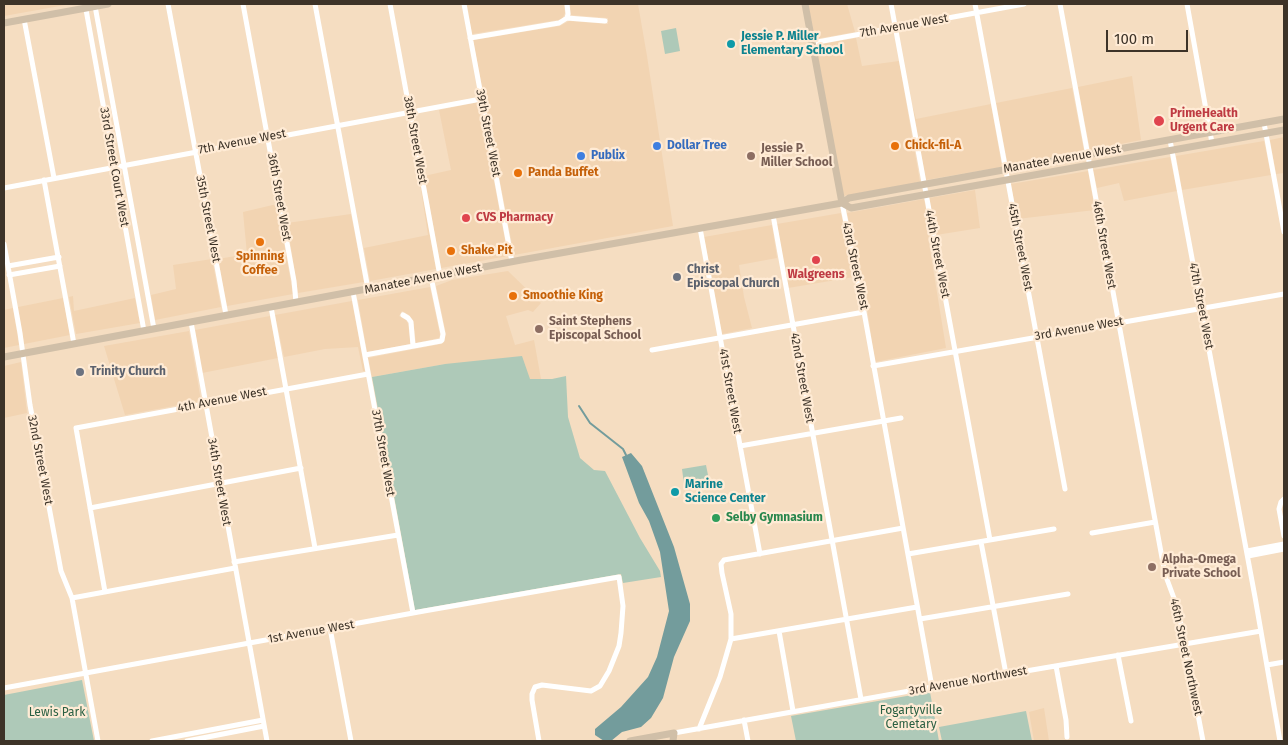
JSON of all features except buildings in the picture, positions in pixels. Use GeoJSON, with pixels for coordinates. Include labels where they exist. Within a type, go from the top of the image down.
{"type":"FeatureCollection","features":[{"type":"Feature","properties":{"kind":"main road"},"geometry":{"type":"LineString","coordinates":[[4,23],[85,6],[108,4]]}},
{"type":"Feature","properties":{"kind":"main road","name":"43rd Street West"},"geometry":{"type":"LineString","coordinates":[[805,4],[842,203]]}},
{"type":"Feature","properties":{"kind":"main road","name":"Manatee Avenue West"},"geometry":{"type":"LineString","coordinates":[[4,357],[512,262],[842,203],[849,198],[924,184],[1284,119]]}},
{"type":"Feature","properties":{"kind":"main road","name":"Manatee Avenue West"},"geometry":{"type":"LineString","coordinates":[[842,203],[851,208],[1284,130]]}},
{"type":"Feature","properties":{"kind":"main road"},"geometry":{"type":"LineString","coordinates":[[630,741],[674,733],[673,741]]}},
{"type":"Feature","properties":{"kind":"street","name":"35th Street West"},"geometry":{"type":"LineString","coordinates":[[168,4],[226,316]]}},
{"type":"Feature","properties":{"kind":"street","name":"36th Street West"},"geometry":{"type":"LineString","coordinates":[[243,4],[294,281],[296,302]]}},
{"type":"Feature","properties":{"kind":"street"},"geometry":{"type":"LineString","coordinates":[[315,4],[368,289]]}},
{"type":"Feature","properties":{"kind":"street","name":"38th Street West"},"geometry":{"type":"LineString","coordinates":[[390,4],[440,276]]}},
{"type":"Feature","properties":{"kind":"street","name":"39th Street West"},"geometry":{"type":"LineString","coordinates":[[464,4],[512,262]]}},
{"type":"Feature","properties":{"kind":"street"},"geometry":{"type":"LineString","coordinates":[[567,4],[567,18]]}},
{"type":"Feature","properties":{"kind":"street","name":"44th Street West"},"geometry":{"type":"LineString","coordinates":[[891,4],[990,540]]}},
{"type":"Feature","properties":{"kind":"street","name":"45th Street West"},"geometry":{"type":"LineString","coordinates":[[975,4],[1064,489]]}},
{"type":"Feature","properties":{"kind":"street","name":"7th Avenue West"},"geometry":{"type":"LineString","coordinates":[[812,43],[1024,4]]}},
{"type":"Feature","properties":{"kind":"street","name":"46th Street West"},"geometry":{"type":"LineString","coordinates":[[1060,4],[1148,486]]}},
{"type":"Feature","properties":{"kind":"street"},"geometry":{"type":"LineString","coordinates":[[1186,4],[1212,143]]}},
{"type":"Feature","properties":{"kind":"street","name":"33rd Street Court West"},"geometry":{"type":"LineString","coordinates":[[85,6],[144,330]]}},
{"type":"Feature","properties":{"kind":"street","name":"33rd Street Court West"},"geometry":{"type":"LineString","coordinates":[[95,6],[154,329]]}},
{"type":"Feature","properties":{"kind":"street"},"geometry":{"type":"LineString","coordinates":[[470,38],[559,23],[567,18],[605,21]]}},
{"type":"Feature","properties":{"kind":"street"},"geometry":{"type":"LineString","coordinates":[[24,19],[54,178]]}},
{"type":"Feature","properties":{"kind":"street","name":"7th Avenue West"},"geometry":{"type":"LineString","coordinates":[[4,188],[268,137],[481,99]]}},
{"type":"Feature","properties":{"kind":"street"},"geometry":{"type":"LineString","coordinates":[[1264,123],[1284,232]]}},
{"type":"Feature","properties":{"kind":"street","name":"47th Street West"},"geometry":{"type":"LineString","coordinates":[[1170,140],[1280,741]]}},
{"type":"Feature","properties":{"kind":"street"},"geometry":{"type":"LineString","coordinates":[[44,180],[74,344]]}},
{"type":"Feature","properties":{"kind":"street","name":"43rd Street West"},"geometry":{"type":"LineString","coordinates":[[842,203],[864,312],[932,687]]}},
{"type":"Feature","properties":{"kind":"street","name":"42nd Street West"},"geometry":{"type":"LineString","coordinates":[[773,215],[861,699]]}},
{"type":"Feature","properties":{"kind":"street","name":"41st Street West"},"geometry":{"type":"LineString","coordinates":[[700,228],[760,554]]}},
{"type":"Feature","properties":{"kind":"street","name":"32nd Street West"},"geometry":{"type":"LineString","coordinates":[[4,244],[30,405],[60,571],[72,598],[98,741]]}},
{"type":"Feature","properties":{"kind":"street"},"geometry":{"type":"LineString","coordinates":[[8,266],[59,257]]}},
{"type":"Feature","properties":{"kind":"street"},"geometry":{"type":"LineString","coordinates":[[9,275],[60,266]]}},
{"type":"Feature","properties":{"kind":"street"},"geometry":{"type":"LineString","coordinates":[[365,356],[441,341],[443,338],[431,277]]}},
{"type":"Feature","properties":{"kind":"street","name":"37th Street West"},"geometry":{"type":"LineString","coordinates":[[353,292],[413,613]]}},
{"type":"Feature","properties":{"kind":"street","name":"3rd Avenue West"},"geometry":{"type":"LineString","coordinates":[[873,366],[1284,294]]}},
{"type":"Feature","properties":{"kind":"street"},"geometry":{"type":"LineString","coordinates":[[271,307],[315,548]]}},
{"type":"Feature","properties":{"kind":"street"},"geometry":{"type":"LineString","coordinates":[[652,350],[864,312]]}},
{"type":"Feature","properties":{"kind":"street"},"geometry":{"type":"LineString","coordinates":[[403,315],[411,322],[413,346]]}},
{"type":"Feature","properties":{"kind":"street","name":"34th Street West"},"geometry":{"type":"LineString","coordinates":[[191,322],[267,741]]}},
{"type":"Feature","properties":{"kind":"street","name":"4th Avenue West"},"geometry":{"type":"LineString","coordinates":[[90,508],[76,428],[368,374]]}},
{"type":"Feature","properties":{"kind":"street"},"geometry":{"type":"LineString","coordinates":[[740,446],[901,418]]}},
{"type":"Feature","properties":{"kind":"street"},"geometry":{"type":"LineString","coordinates":[[105,592],[90,508],[301,468]]}},
{"type":"Feature","properties":{"kind":"street","name":"46th Street Northwest"},"geometry":{"type":"LineString","coordinates":[[1148,486],[1165,574],[1178,609],[1203,741]]}},
{"type":"Feature","properties":{"kind":"street"},"geometry":{"type":"LineString","coordinates":[[1282,502],[1279,509],[1284,536]]}},
{"type":"Feature","properties":{"kind":"street"},"geometry":{"type":"LineString","coordinates":[[1092,533],[1155,522]]}},
{"type":"Feature","properties":{"kind":"street"},"geometry":{"type":"LineString","coordinates":[[699,728],[720,677],[731,639],[731,614],[722,573],[722,562],[729,558],[903,528]]}},
{"type":"Feature","properties":{"kind":"street"},"geometry":{"type":"LineString","coordinates":[[908,554],[1054,529]]}},
{"type":"Feature","properties":{"kind":"street"},"geometry":{"type":"LineString","coordinates":[[72,598],[315,548],[398,535]]}},
{"type":"Feature","properties":{"kind":"street"},"geometry":{"type":"LineString","coordinates":[[981,542],[1006,674]]}},
{"type":"Feature","properties":{"kind":"street"},"geometry":{"type":"LineString","coordinates":[[1247,553],[1284,544]]}},
{"type":"Feature","properties":{"kind":"street"},"geometry":{"type":"LineString","coordinates":[[1247,553],[1284,550]]}},
{"type":"Feature","properties":{"kind":"street","name":"1st Avenue West"},"geometry":{"type":"LineString","coordinates":[[4,688],[413,613],[619,578],[623,606],[621,633],[619,646],[609,671],[600,686],[591,691],[542,685],[535,687],[532,700],[539,741]]}},
{"type":"Feature","properties":{"kind":"street"},"geometry":{"type":"LineString","coordinates":[[920,619],[1068,594]]}},
{"type":"Feature","properties":{"kind":"street"},"geometry":{"type":"LineString","coordinates":[[731,639],[917,607]]}},
{"type":"Feature","properties":{"kind":"street"},"geometry":{"type":"LineString","coordinates":[[330,628],[351,741]]}},
{"type":"Feature","properties":{"kind":"street"},"geometry":{"type":"LineString","coordinates":[[778,631],[793,711]]}},
{"type":"Feature","properties":{"kind":"street","name":"3rd Avenue Northwest"},"geometry":{"type":"LineString","coordinates":[[674,733],[1261,631]]}},
{"type":"Feature","properties":{"kind":"street"},"geometry":{"type":"LineString","coordinates":[[1118,655],[1131,721]]}},
{"type":"Feature","properties":{"kind":"street"},"geometry":{"type":"LineString","coordinates":[[1267,665],[1284,662]]}},
{"type":"Feature","properties":{"kind":"street"},"geometry":{"type":"LineString","coordinates":[[1056,666],[1066,720],[1067,737]]}},
{"type":"Feature","properties":{"kind":"street"},"geometry":{"type":"LineString","coordinates":[[744,720],[748,741]]}},
{"type":"Feature","properties":{"kind":"street"},"geometry":{"type":"LineString","coordinates":[[152,741],[264,723]]}},
{"type":"Feature","properties":{"kind":"street"},"geometry":{"type":"LineString","coordinates":[[187,741],[264,723]]}},
{"type":"Feature","properties":{"kind":"shaded area"},"geometry":{"type":"Polygon","coordinates":[[[4,4],[71,4],[4,16],[4,4]]]}},
{"type":"Feature","properties":{"kind":"shaded area"},"geometry":{"type":"Polygon","coordinates":[[[467,4],[564,4],[565,13],[562,19],[558,20],[472,34],[467,4]]]}},
{"type":"Feature","properties":{"kind":"shaded area"},"geometry":{"type":"Polygon","coordinates":[[[570,4],[638,4],[673,226],[514,255],[473,40],[560,26],[569,21],[608,24],[608,18],[571,15],[570,4]]]}},
{"type":"Feature","properties":{"kind":"shaded area"},"geometry":{"type":"Polygon","coordinates":[[[808,4],[847,4],[855,32],[815,39],[808,4]]]}},
{"type":"Feature","properties":{"kind":"shaded area"},"geometry":{"type":"Polygon","coordinates":[[[856,38],[862,66],[899,61],[920,182],[843,196],[816,45],[856,38]]]}},
{"type":"Feature","properties":{"kind":"shaded area"},"geometry":{"type":"Polygon","coordinates":[[[1132,76],[1141,140],[1090,150],[1078,87],[1132,76]]]}},
{"type":"Feature","properties":{"kind":"shaded area"},"geometry":{"type":"Polygon","coordinates":[[[1072,88],[1084,151],[1008,166],[996,103],[1072,88]]]}},
{"type":"Feature","properties":{"kind":"shaded area"},"geometry":{"type":"Polygon","coordinates":[[[479,102],[508,256],[441,268],[424,176],[451,170],[439,110],[479,102]]]}},
{"type":"Feature","properties":{"kind":"shaded area"},"geometry":{"type":"Polygon","coordinates":[[[912,104],[916,119],[991,104],[1002,167],[926,180],[912,104]]]}},
{"type":"Feature","properties":{"kind":"shaded area"},"geometry":{"type":"Polygon","coordinates":[[[1284,137],[1284,173],[1276,174],[1270,140],[1284,137]]]}},
{"type":"Feature","properties":{"kind":"shaded area"},"geometry":{"type":"Polygon","coordinates":[[[1264,141],[1271,175],[1182,190],[1176,156],[1264,141]]]}},
{"type":"Feature","properties":{"kind":"shaded area"},"geometry":{"type":"Polygon","coordinates":[[[1170,157],[1177,191],[1124,201],[1119,183],[1097,188],[1093,170],[1170,157]]]}},
{"type":"Feature","properties":{"kind":"shaded area"},"geometry":{"type":"Polygon","coordinates":[[[1088,171],[1095,210],[1017,219],[1011,184],[1088,171]]]}},
{"type":"Feature","properties":{"kind":"shaded area"},"geometry":{"type":"Polygon","coordinates":[[[419,177],[436,269],[370,281],[364,248],[428,235],[419,177]]]}},
{"type":"Feature","properties":{"kind":"shaded area"},"geometry":{"type":"Polygon","coordinates":[[[975,190],[980,228],[936,235],[929,198],[975,190]]]}},
{"type":"Feature","properties":{"kind":"shaded area"},"geometry":{"type":"Polygon","coordinates":[[[924,199],[931,236],[928,237],[946,348],[875,362],[867,308],[847,213],[924,199]]]}},
{"type":"Feature","properties":{"kind":"shaded area"},"geometry":{"type":"Polygon","coordinates":[[[277,204],[293,294],[227,306],[218,259],[247,254],[243,212],[277,204]]]}},
{"type":"Feature","properties":{"kind":"shaded area"},"geometry":{"type":"Polygon","coordinates":[[[841,213],[854,277],[788,288],[777,224],[841,213]]]}},
{"type":"Feature","properties":{"kind":"shaded area"},"geometry":{"type":"Polygon","coordinates":[[[351,214],[364,282],[298,293],[287,223],[351,214]]]}},
{"type":"Feature","properties":{"kind":"shaded area"},"geometry":{"type":"Polygon","coordinates":[[[772,225],[777,258],[739,265],[744,297],[752,328],[722,334],[704,237],[772,225]]]}},
{"type":"Feature","properties":{"kind":"shaded area"},"geometry":{"type":"Polygon","coordinates":[[[212,259],[221,307],[155,320],[151,295],[176,289],[173,265],[212,259]]]}},
{"type":"Feature","properties":{"kind":"shaded area"},"geometry":{"type":"Polygon","coordinates":[[[508,271],[541,303],[533,312],[528,310],[506,316],[515,345],[534,340],[541,379],[530,379],[445,364],[372,377],[368,358],[444,342],[446,334],[436,286],[452,280],[508,271]]]}},
{"type":"Feature","properties":{"kind":"shaded area"},"geometry":{"type":"Polygon","coordinates":[[[430,287],[440,335],[439,338],[416,343],[413,321],[409,315],[402,311],[399,316],[406,320],[408,324],[411,344],[367,352],[358,300],[430,287]]]}},
{"type":"Feature","properties":{"kind":"shaded area"},"geometry":{"type":"Polygon","coordinates":[[[73,296],[74,311],[135,298],[140,323],[76,334],[69,297],[73,296]]]}},
{"type":"Feature","properties":{"kind":"shaded area"},"geometry":{"type":"Polygon","coordinates":[[[63,298],[70,335],[24,344],[18,307],[63,298]]]}},
{"type":"Feature","properties":{"kind":"shaded area"},"geometry":{"type":"Polygon","coordinates":[[[352,301],[365,371],[363,371],[358,347],[325,349],[284,357],[275,315],[352,301]]]}},
{"type":"Feature","properties":{"kind":"shaded area"},"geometry":{"type":"Polygon","coordinates":[[[13,308],[19,345],[4,348],[4,310],[13,308]]]}},
{"type":"Feature","properties":{"kind":"shaded area"},"geometry":{"type":"Polygon","coordinates":[[[270,316],[278,358],[202,373],[195,330],[270,316]]]}},
{"type":"Feature","properties":{"kind":"shaded area"},"geometry":{"type":"Polygon","coordinates":[[[189,331],[201,401],[125,415],[104,346],[189,331]]]}},
{"type":"Feature","properties":{"kind":"shaded area"},"geometry":{"type":"Polygon","coordinates":[[[21,362],[27,413],[4,418],[4,366],[21,362]]]}},
{"type":"Feature","properties":{"kind":"shaded area"},"geometry":{"type":"Polygon","coordinates":[[[1044,708],[1049,741],[1034,741],[1029,712],[1044,708]]]}},
{"type":"Feature","properties":{"kind":"green space"},"geometry":{"type":"Polygon","coordinates":[[[676,28],[680,51],[665,54],[661,31],[676,28]]]}},
{"type":"Feature","properties":{"kind":"green space"},"geometry":{"type":"Polygon","coordinates":[[[522,356],[530,379],[552,379],[566,376],[568,417],[580,458],[594,470],[605,471],[640,538],[660,571],[661,577],[623,583],[621,574],[415,610],[372,377],[445,364],[522,356]]]}},
{"type":"Feature","properties":{"kind":"green space"},"geometry":{"type":"Polygon","coordinates":[[[706,465],[709,480],[684,484],[682,469],[706,465]]]}},
{"type":"Feature","properties":{"kind":"green space","name":"Lewis Park"},"geometry":{"type":"Polygon","coordinates":[[[82,680],[94,741],[4,741],[4,695],[82,680]]]}},
{"type":"Feature","properties":{"kind":"green space","name":"Fogartyville Cemetary"},"geometry":{"type":"Polygon","coordinates":[[[930,692],[939,741],[796,741],[791,716],[930,692]]]}},
{"type":"Feature","properties":{"kind":"green space"},"geometry":{"type":"Polygon","coordinates":[[[1026,711],[1032,741],[942,741],[939,727],[1026,711]]]}},
{"type":"Feature","properties":{"kind":"water"},"geometry":{"type":"Polygon","coordinates":[[[631,453],[642,466],[674,547],[690,604],[690,621],[674,657],[663,698],[651,718],[641,727],[622,732],[611,741],[604,741],[595,735],[595,729],[621,707],[648,677],[657,657],[669,611],[660,552],[622,457],[631,453]]]}},
{"type":"Feature","properties":{"kind":"waterway"},"geometry":{"type":"LineString","coordinates":[[579,406],[590,423],[623,449],[626,455]]}},
{"type":"Feature","properties":{"kind":"place","name":"Jessie P. Miller Elementary School"},"geometry":{"type":"Point","coordinates":[731,44]}},
{"type":"Feature","properties":{"kind":"place","name":"PrimeHealth Urgent Care"},"geometry":{"type":"Point","coordinates":[1159,121]}},
{"type":"Feature","properties":{"kind":"place","name":"Dollar Tree"},"geometry":{"type":"Point","coordinates":[657,146]}},
{"type":"Feature","properties":{"kind":"place","name":"Chick-fil-A"},"geometry":{"type":"Point","coordinates":[895,146]}},
{"type":"Feature","properties":{"kind":"place","name":"Publix"},"geometry":{"type":"Point","coordinates":[581,156]}},
{"type":"Feature","properties":{"kind":"place","name":"Jessie P. Miller School"},"geometry":{"type":"Point","coordinates":[751,156]}},
{"type":"Feature","properties":{"kind":"place","name":"Panda Buffet"},"geometry":{"type":"Point","coordinates":[518,173]}},
{"type":"Feature","properties":{"kind":"place","name":"CVS Pharmacy"},"geometry":{"type":"Point","coordinates":[466,218]}},
{"type":"Feature","properties":{"kind":"place","name":"Spinning Coffee"},"geometry":{"type":"Point","coordinates":[260,242]}},
{"type":"Feature","properties":{"kind":"place","name":"Shake Pit"},"geometry":{"type":"Point","coordinates":[451,251]}},
{"type":"Feature","properties":{"kind":"place","name":"Walgreens"},"geometry":{"type":"Point","coordinates":[816,260]}},
{"type":"Feature","properties":{"kind":"place","name":"Christ Episcopal Church"},"geometry":{"type":"Point","coordinates":[677,277]}},
{"type":"Feature","properties":{"kind":"place","name":"Smoothie King"},"geometry":{"type":"Point","coordinates":[513,296]}},
{"type":"Feature","properties":{"kind":"place","name":"Saint Stephens Episcopal School"},"geometry":{"type":"Point","coordinates":[539,329]}},
{"type":"Feature","properties":{"kind":"place","name":"Trinity Church"},"geometry":{"type":"Point","coordinates":[80,372]}},
{"type":"Feature","properties":{"kind":"place","name":"Marine Science Center"},"geometry":{"type":"Point","coordinates":[675,492]}},
{"type":"Feature","properties":{"kind":"place","name":"Selby Gymnasium"},"geometry":{"type":"Point","coordinates":[716,518]}},
{"type":"Feature","properties":{"kind":"place","name":"Alpha-Omega Private School"},"geometry":{"type":"Point","coordinates":[1152,567]}}]}
